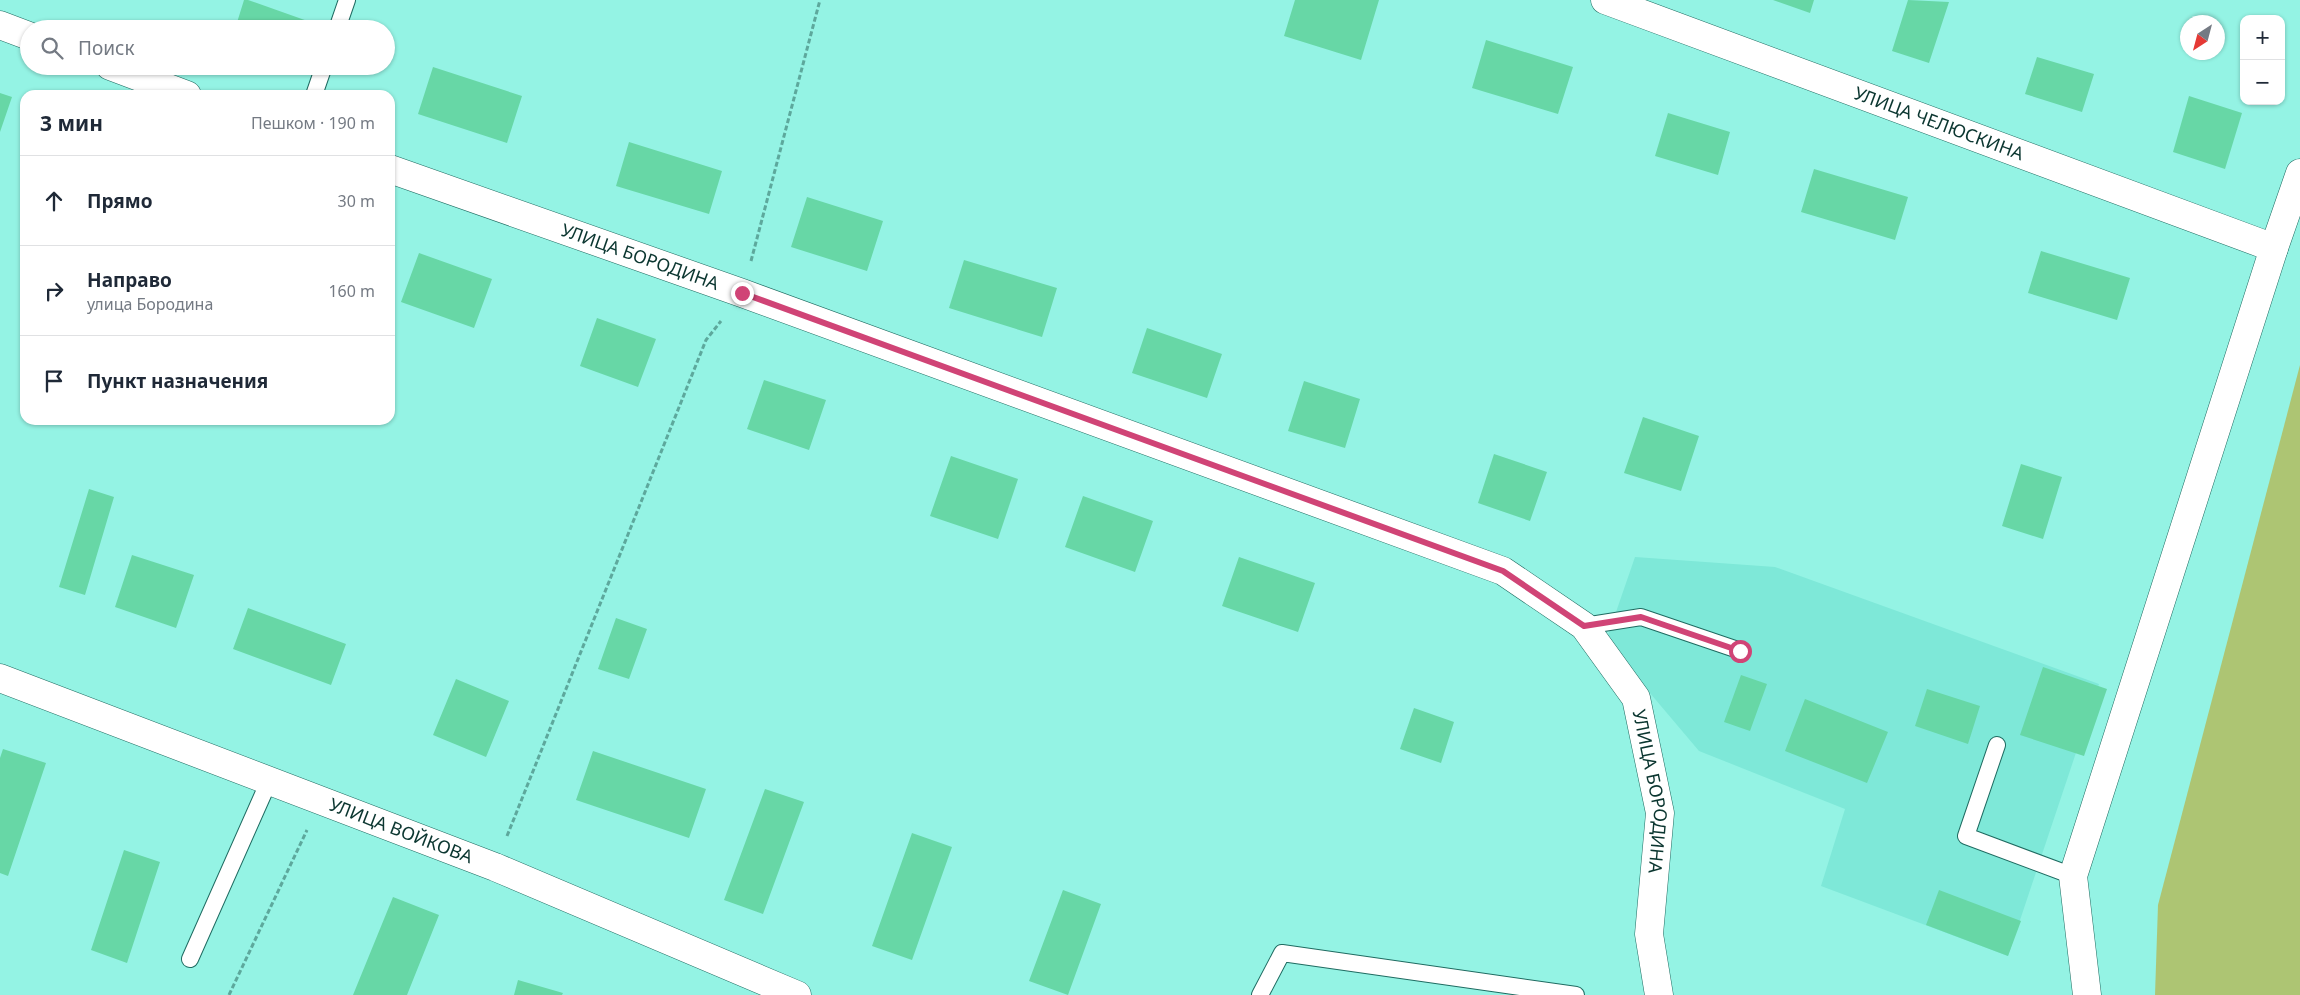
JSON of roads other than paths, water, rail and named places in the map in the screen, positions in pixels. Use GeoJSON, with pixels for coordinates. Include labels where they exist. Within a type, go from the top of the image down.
{"type":"FeatureCollection","features":[{"type":"Feature","properties":{"kind":"street","name":"УЛИЦА ЧЕЛЮСКИНА"},"geometry":{"type":"LineString","coordinates":[[1605,0],[2274,248]]}},
{"type":"Feature","properties":{"kind":"street"},"geometry":{"type":"LineString","coordinates":[[0,25],[20,33]]}},
{"type":"Feature","properties":{"kind":"street"},"geometry":{"type":"LineString","coordinates":[[134,75],[174,90]]}},
{"type":"Feature","properties":{"kind":"street","name":"УЛИЦА БОРОДИНА"},"geometry":{"type":"LineString","coordinates":[[395,171],[742,293],[1503,571],[1584,626],[1636,698],[1660,813],[1649,934],[1659,995]]}},
{"type":"Feature","properties":{"kind":"street"},"geometry":{"type":"LineString","coordinates":[[2087,995],[2072,876],[2274,248],[2300,174]]}},
{"type":"Feature","properties":{"kind":"street","name":"УЛИЦА ВОЙКОВА"},"geometry":{"type":"LineString","coordinates":[[0,678],[495,867],[797,995]]}},
{"type":"Feature","properties":{"kind":"lane"},"geometry":{"type":"LineString","coordinates":[[340,20],[347,0]]}},
{"type":"Feature","properties":{"kind":"lane"},"geometry":{"type":"LineString","coordinates":[[316,90],[321,75]]}},
{"type":"Feature","properties":{"kind":"lane"},"geometry":{"type":"LineString","coordinates":[[1584,626],[1641,617],[1740,651]]}},
{"type":"Feature","properties":{"kind":"lane"},"geometry":{"type":"LineString","coordinates":[[1997,745],[1966,836],[2072,876]]}},
{"type":"Feature","properties":{"kind":"lane"},"geometry":{"type":"LineString","coordinates":[[190,960],[269,781]]}},
{"type":"Feature","properties":{"kind":"lane"},"geometry":{"type":"LineString","coordinates":[[1260,995],[1282,953],[1576,995]]}}]}
